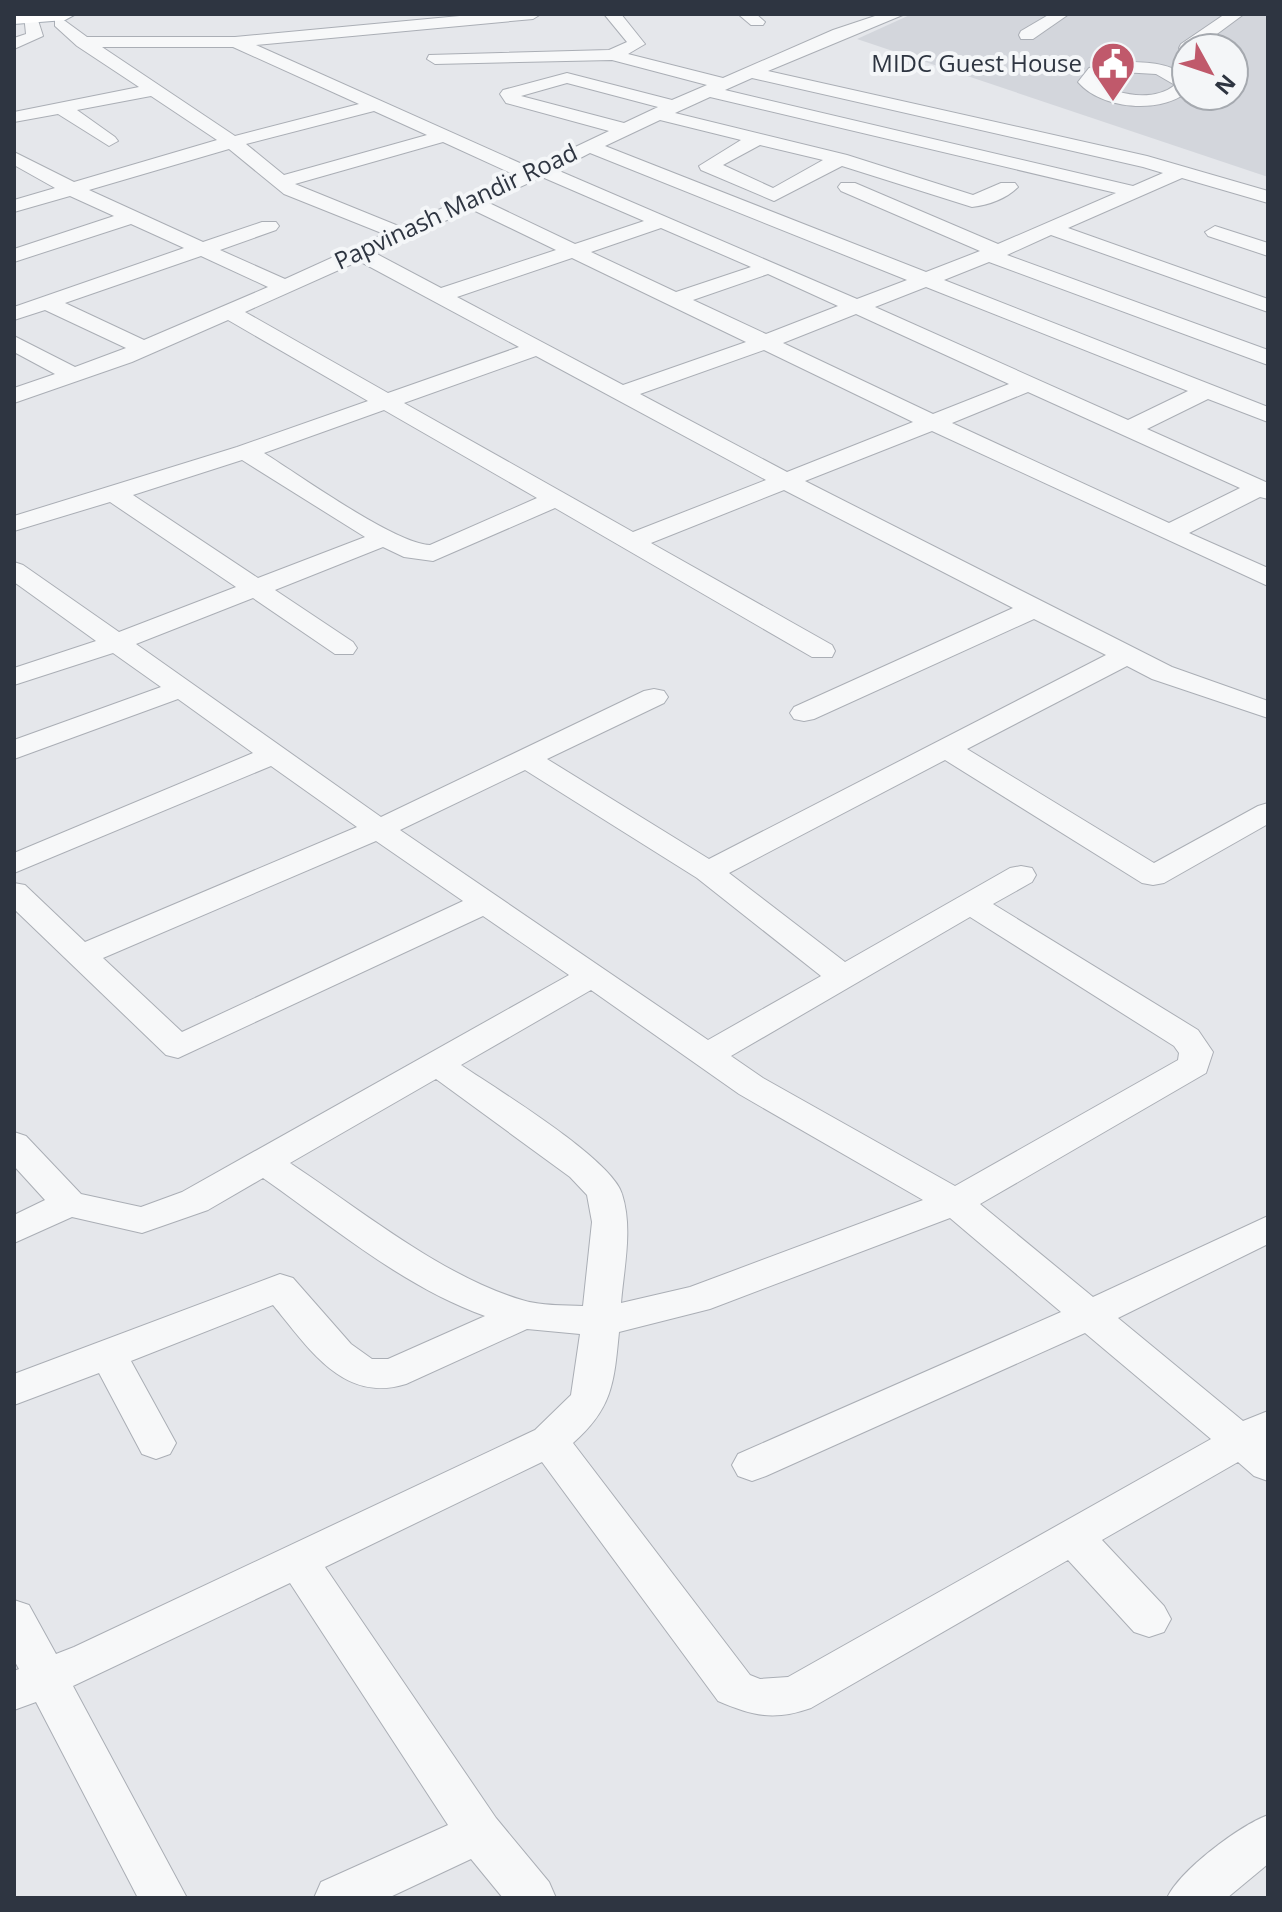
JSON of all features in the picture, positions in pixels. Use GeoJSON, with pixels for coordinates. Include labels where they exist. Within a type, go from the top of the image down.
{"type":"FeatureCollection","features":[{"type":"Feature","properties":{"kind":"main road"},"geometry":{"type":"LineString","coordinates":[[23,23],[63,19]]}},
{"type":"Feature","properties":{"kind":"street"},"geometry":{"type":"LineString","coordinates":[[414,37],[533,14]]}},
{"type":"Feature","properties":{"kind":"street"},"geometry":{"type":"LineString","coordinates":[[612,14],[637,44],[612,55]]}},
{"type":"Feature","properties":{"kind":"street","name":"Papvinash Mandir Road"},"geometry":{"type":"LineString","coordinates":[[14,396],[229,312],[666,110],[839,34],[897,14]]}},
{"type":"Feature","properties":{"kind":"street"},"geometry":{"type":"LineString","coordinates":[[1027,35],[1061,14]]}},
{"type":"Feature","properties":{"kind":"street"},"geometry":{"type":"LineString","coordinates":[[1210,32],[1236,14]]}},
{"type":"Feature","properties":{"kind":"street"},"geometry":{"type":"LineString","coordinates":[[63,19],[83,42],[232,142],[281,182],[327,205],[399,233]]}},
{"type":"Feature","properties":{"kind":"street"},"geometry":{"type":"LineString","coordinates":[[14,44],[32,39],[23,23]]}},
{"type":"Feature","properties":{"kind":"street"},"geometry":{"type":"LineString","coordinates":[[414,37],[464,74]]}},
{"type":"Feature","properties":{"kind":"street"},"geometry":{"type":"LineString","coordinates":[[83,42],[414,37],[612,55],[716,88],[871,130],[1135,192]]}},
{"type":"Feature","properties":{"kind":"street"},"geometry":{"type":"LineString","coordinates":[[235,42],[444,136],[663,221],[769,267],[1263,490]]}},
{"type":"Feature","properties":{"kind":"street"},"geometry":{"type":"LineString","coordinates":[[1156,69],[1170,59]]}},
{"type":"Feature","properties":{"kind":"street"},"geometry":{"type":"LineString","coordinates":[[778,61],[1028,117]]}},
{"type":"Feature","properties":{"kind":"street"},"geometry":{"type":"LineString","coordinates":[[753,73],[1183,171],[1268,197]]}},
{"type":"Feature","properties":{"kind":"street"},"geometry":{"type":"LineString","coordinates":[[624,129],[512,99],[509,94],[567,78],[758,138],[882,171],[972,201],[982,200],[1008,187]]}},
{"type":"Feature","properties":{"kind":"street"},"geometry":{"type":"LineString","coordinates":[[490,83],[515,92]]}},
{"type":"Feature","properties":{"kind":"street"},"geometry":{"type":"LineString","coordinates":[[14,117],[153,90]]}},
{"type":"Feature","properties":{"kind":"street"},"geometry":{"type":"LineString","coordinates":[[871,130],[931,95]]}},
{"type":"Feature","properties":{"kind":"street"},"geometry":{"type":"LineString","coordinates":[[14,206],[232,142],[375,105]]}},
{"type":"Feature","properties":{"kind":"street"},"geometry":{"type":"LineString","coordinates":[[62,108],[109,141]]}},
{"type":"Feature","properties":{"kind":"street"},"geometry":{"type":"LineString","coordinates":[[281,182],[444,136]]}},
{"type":"Feature","properties":{"kind":"street"},"geometry":{"type":"LineString","coordinates":[[758,138],[708,166],[774,195],[840,159]]}},
{"type":"Feature","properties":{"kind":"street"},"geometry":{"type":"LineString","coordinates":[[588,146],[1268,415]]}},
{"type":"Feature","properties":{"kind":"street"},"geometry":{"type":"LineString","coordinates":[[14,158],[132,217],[284,286]]}},
{"type":"Feature","properties":{"kind":"street"},"geometry":{"type":"LineString","coordinates":[[848,187],[882,171]]}},
{"type":"Feature","properties":{"kind":"street"},"geometry":{"type":"LineString","coordinates":[[621,393],[766,342],[993,253],[1183,171]]}},
{"type":"Feature","properties":{"kind":"street"},"geometry":{"type":"LineString","coordinates":[[808,176],[848,187],[993,253],[1268,358]]}},
{"type":"Feature","properties":{"kind":"street"},"geometry":{"type":"LineString","coordinates":[[469,201],[934,422],[1266,575]]}},
{"type":"Feature","properties":{"kind":"street"},"geometry":{"type":"LineString","coordinates":[[14,256],[132,217]]}},
{"type":"Feature","properties":{"kind":"street"},"geometry":{"type":"LineString","coordinates":[[439,296],[663,221]]}},
{"type":"Feature","properties":{"kind":"street"},"geometry":{"type":"LineString","coordinates":[[14,314],[269,226]]}},
{"type":"Feature","properties":{"kind":"street"},"geometry":{"type":"LineString","coordinates":[[1050,228],[1268,306]]}},
{"type":"Feature","properties":{"kind":"street"},"geometry":{"type":"LineString","coordinates":[[1215,232],[1268,250]]}},
{"type":"Feature","properties":{"kind":"street"},"geometry":{"type":"LineString","coordinates":[[358,252],[784,481],[1162,673],[1262,703]]}},
{"type":"Feature","properties":{"kind":"street"},"geometry":{"type":"LineString","coordinates":[[676,299],[769,267]]}},
{"type":"Feature","properties":{"kind":"street"},"geometry":{"type":"LineString","coordinates":[[47,303],[143,348]]}},
{"type":"Feature","properties":{"kind":"street"},"geometry":{"type":"LineString","coordinates":[[229,312],[822,651]]}},
{"type":"Feature","properties":{"kind":"street"},"geometry":{"type":"LineString","coordinates":[[14,343],[73,375]]}},
{"type":"Feature","properties":{"kind":"street"},"geometry":{"type":"LineString","coordinates":[[14,524],[245,452],[537,348]]}},
{"type":"Feature","properties":{"kind":"street"},"geometry":{"type":"LineString","coordinates":[[631,542],[1029,384]]}},
{"type":"Feature","properties":{"kind":"street"},"geometry":{"type":"LineString","coordinates":[[1128,429],[1207,391]]}},
{"type":"Feature","properties":{"kind":"street"},"geometry":{"type":"LineString","coordinates":[[245,452],[384,538],[413,552],[433,553],[556,499]]}},
{"type":"Feature","properties":{"kind":"street"},"geometry":{"type":"LineString","coordinates":[[1171,532],[1263,490]]}},
{"type":"Feature","properties":{"kind":"street"},"geometry":{"type":"LineString","coordinates":[[112,492],[344,648]]}},
{"type":"Feature","properties":{"kind":"street"},"geometry":{"type":"LineString","coordinates":[[14,677],[115,643],[384,538]]}},
{"type":"Feature","properties":{"kind":"street"},"geometry":{"type":"LineString","coordinates":[[21,582],[115,643],[751,1086],[955,1202],[1090,1315],[1259,1444],[1072,1536],[795,1695],[758,1698],[734,1688],[549,1441]]}},
{"type":"Feature","properties":{"kind":"street"},"geometry":{"type":"LineString","coordinates":[[804,713],[1036,608]]}},
{"type":"Feature","properties":{"kind":"street"},"geometry":{"type":"LineString","coordinates":[[708,872],[1127,655]]}},
{"type":"Feature","properties":{"kind":"street"},"geometry":{"type":"LineString","coordinates":[[14,750],[180,689]]}},
{"type":"Feature","properties":{"kind":"street"},"geometry":{"type":"LineString","coordinates":[[81,955],[379,829],[654,697]]}},
{"type":"Feature","properties":{"kind":"street"},"geometry":{"type":"LineString","coordinates":[[947,749],[1153,876],[1268,812]]}},
{"type":"Feature","properties":{"kind":"street"},"geometry":{"type":"LineString","coordinates":[[14,864],[273,755]]}},
{"type":"Feature","properties":{"kind":"street"},"geometry":{"type":"LineString","coordinates":[[527,759],[708,872],[843,977]]}},
{"type":"Feature","properties":{"kind":"street"},"geometry":{"type":"LineString","coordinates":[[707,1055],[1021,875]]}},
{"type":"Feature","properties":{"kind":"street"},"geometry":{"type":"LineString","coordinates":[[14,892],[178,1047],[485,903]]}},
{"type":"Feature","properties":{"kind":"street"},"geometry":{"type":"LineString","coordinates":[[264,1162],[434,1277],[469,1296],[523,1315],[600,1322],[697,1299],[955,1202],[1194,1065],[1196,1052],[1186,1038],[971,904]]}},
{"type":"Feature","properties":{"kind":"street"},"geometry":{"type":"LineString","coordinates":[[14,1144],[69,1204],[142,1220],[195,1201],[592,976]]}},
{"type":"Feature","properties":{"kind":"street"},"geometry":{"type":"LineString","coordinates":[[29,1685],[549,1441],[578,1416],[590,1399],[610,1222],[604,1191],[583,1168],[437,1064]]}},
{"type":"Feature","properties":{"kind":"street"},"geometry":{"type":"LineString","coordinates":[[14,1230],[69,1204]]}},
{"type":"Feature","properties":{"kind":"street"},"geometry":{"type":"LineString","coordinates":[[752,1465],[1090,1315],[1268,1229]]}},
{"type":"Feature","properties":{"kind":"street"},"geometry":{"type":"LineString","coordinates":[[14,1390],[280,1288],[337,1354],[366,1373],[392,1374],[523,1315]]}},
{"type":"Feature","properties":{"kind":"street"},"geometry":{"type":"LineString","coordinates":[[108,1354],[156,1443]]}},
{"type":"Feature","properties":{"kind":"street"},"geometry":{"type":"LineString","coordinates":[[1072,1536],[1149,1619]]}},
{"type":"Feature","properties":{"kind":"street"},"geometry":{"type":"LineString","coordinates":[[298,1560],[479,1833],[532,1898]]}},
{"type":"Feature","properties":{"kind":"street"},"geometry":{"type":"LineString","coordinates":[[14,1618],[29,1685],[163,1898]]}},
{"type":"Feature","properties":{"kind":"street"},"geometry":{"type":"LineString","coordinates":[[338,1898],[479,1833]]}},
{"type":"Feature","properties":{"kind":"street"},"geometry":{"type":"LineString","coordinates":[[1191,1898],[1268,1836]]}},
{"type":"Feature","properties":{"kind":"shaded area"},"geometry":{"type":"Polygon","coordinates":[[[912,14],[1268,14],[1268,177],[857,39],[912,14]]]}},
{"type":"Feature","properties":{"kind":"place","name":"MIDC Guest House"},"geometry":{"type":"Point","coordinates":[1113,103]}}]}
